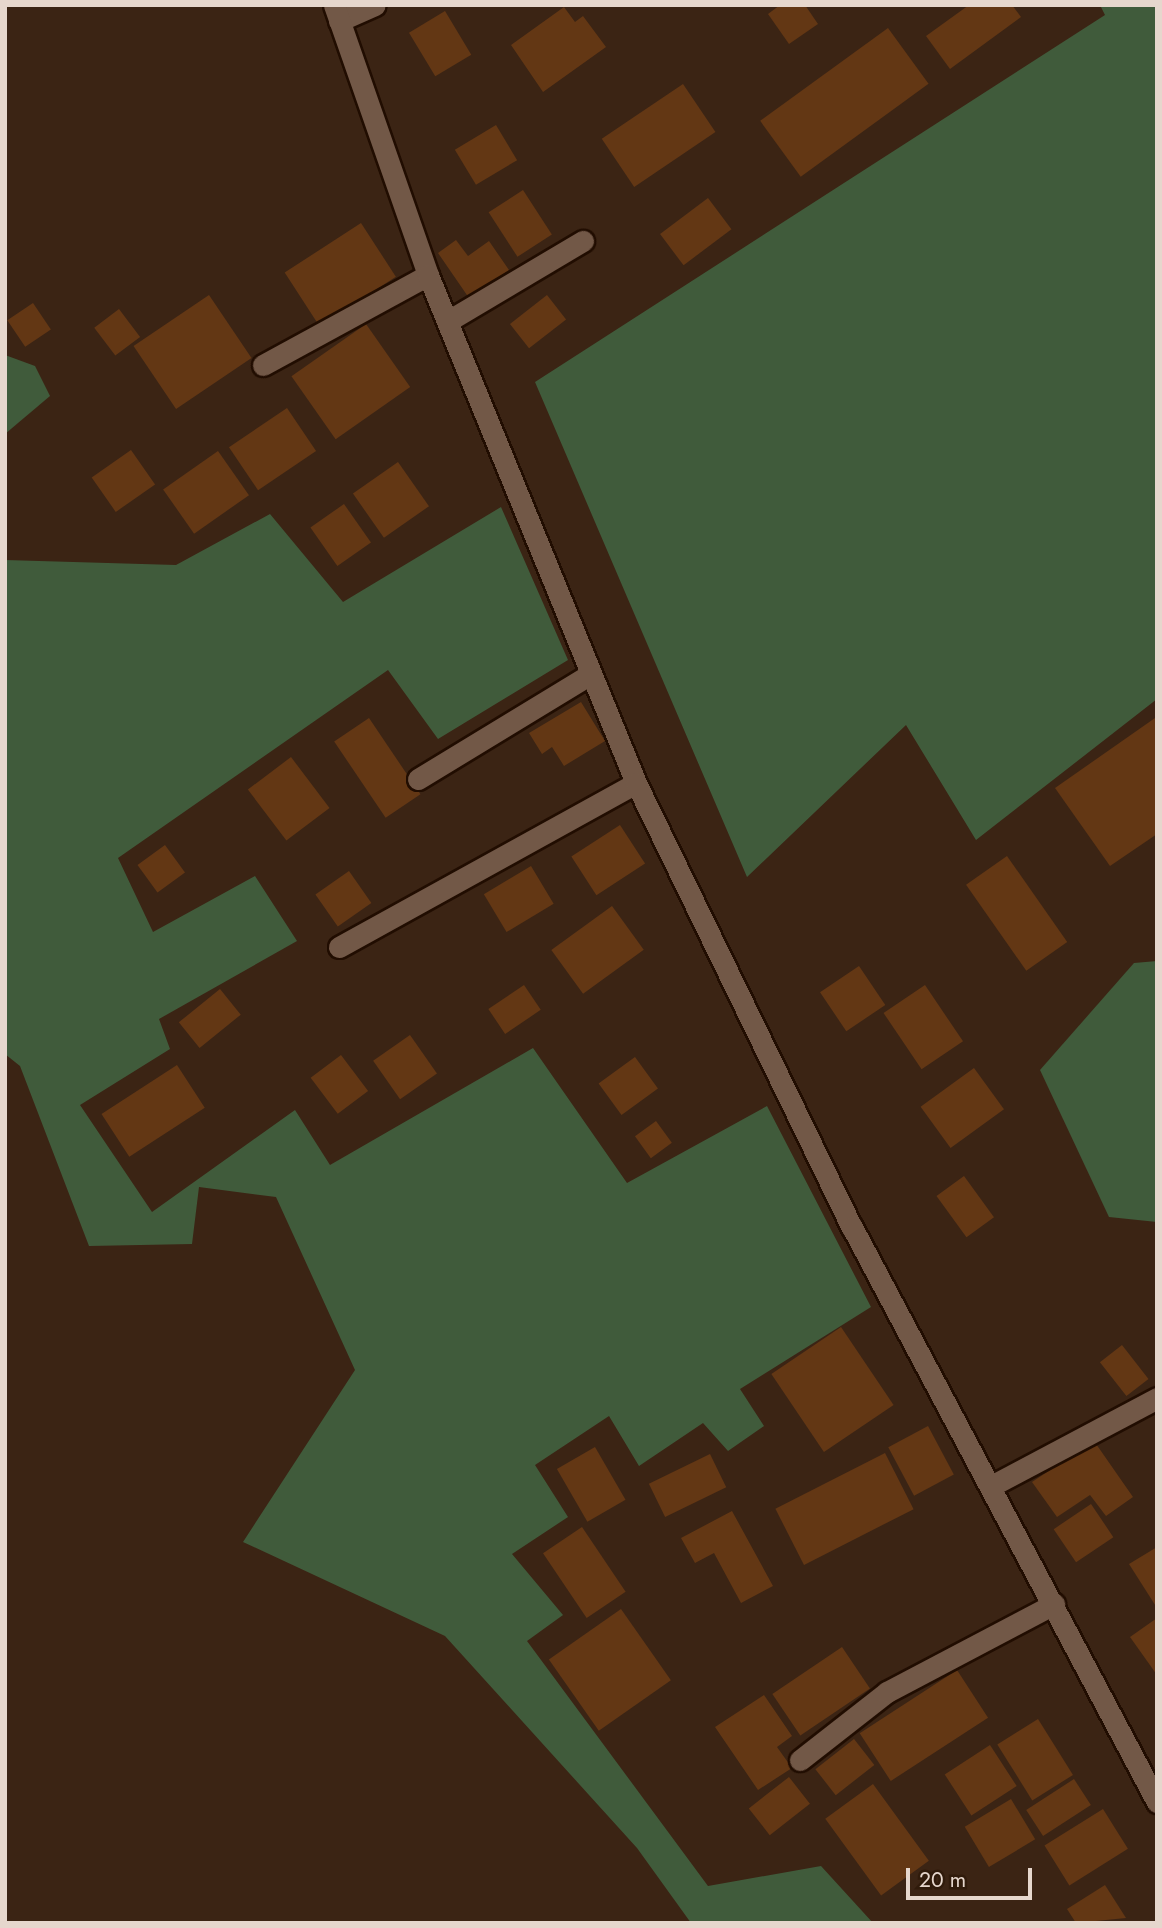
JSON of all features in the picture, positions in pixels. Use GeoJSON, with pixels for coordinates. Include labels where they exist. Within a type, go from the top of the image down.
{"type":"FeatureCollection","features":[{"type":"Feature","properties":{"kind":"street"},"geometry":{"type":"LineString","coordinates":[[375,5],[337,13],[428,275],[636,783],[852,1227],[1157,1802]]}},
{"type":"Feature","properties":{"kind":"street"},"geometry":{"type":"LineString","coordinates":[[448,321],[583,240]]}},
{"type":"Feature","properties":{"kind":"street"},"geometry":{"type":"LineString","coordinates":[[263,365],[428,275]]}},
{"type":"Feature","properties":{"kind":"street"},"geometry":{"type":"LineString","coordinates":[[418,779],[591,674]]}},
{"type":"Feature","properties":{"kind":"street"},"geometry":{"type":"LineString","coordinates":[[340,947],[636,783]]}},
{"type":"Feature","properties":{"kind":"street"},"geometry":{"type":"LineString","coordinates":[[990,1486],[1157,1398]]}},
{"type":"Feature","properties":{"kind":"street"},"geometry":{"type":"LineString","coordinates":[[800,1760],[887,1692],[1054,1604]]}},
{"type":"Feature","properties":{"kind":"green space"},"geometry":{"type":"Polygon","coordinates":[[[1100,5],[1157,5],[1157,699],[976,840],[906,725],[747,877],[535,382],[1105,15],[1100,5]]]}},
{"type":"Feature","properties":{"kind":"green space"},"geometry":{"type":"Polygon","coordinates":[[[5,355],[35,366],[50,396],[5,434],[5,355]]]}},
{"type":"Feature","properties":{"kind":"green space"},"geometry":{"type":"Polygon","coordinates":[[[501,507],[568,660],[438,739],[388,670],[118,858],[153,932],[255,876],[297,941],[159,1019],[170,1049],[80,1105],[152,1212],[295,1110],[330,1165],[533,1048],[627,1183],[767,1106],[871,1307],[740,1389],[764,1426],[728,1451],[703,1423],[639,1466],[609,1416],[535,1465],[568,1517],[512,1554],[563,1615],[527,1641],[708,1886],[821,1866],[873,1923],[691,1923],[637,1848],[445,1636],[243,1542],[355,1370],[276,1197],[199,1187],[192,1244],[89,1246],[20,1066],[5,1054],[5,560],[176,565],[270,514],[343,602],[501,507]]]}},
{"type":"Feature","properties":{"kind":"green space"},"geometry":{"type":"Polygon","coordinates":[[[1157,961],[1157,1222],[1109,1217],[1040,1070],[1134,963],[1157,961]]]}},
{"type":"Feature","properties":{"kind":"building"},"geometry":{"type":"Polygon","coordinates":[[[780,5],[805,5],[818,24],[789,44],[768,14],[780,5]]]}},
{"type":"Feature","properties":{"kind":"building"},"geometry":{"type":"Polygon","coordinates":[[[969,5],[1012,5],[1021,17],[950,69],[926,36],[969,5]]]}},
{"type":"Feature","properties":{"kind":"building"},"geometry":{"type":"Polygon","coordinates":[[[564,7],[575,22],[583,16],[606,47],[543,92],[511,45],[564,7]]]}},
{"type":"Feature","properties":{"kind":"building"},"geometry":{"type":"Polygon","coordinates":[[[445,11],[471,55],[435,76],[409,33],[445,11]]]}},
{"type":"Feature","properties":{"kind":"building"},"geometry":{"type":"Polygon","coordinates":[[[888,28],[929,84],[801,177],[760,121],[888,28]]]}},
{"type":"Feature","properties":{"kind":"building"},"geometry":{"type":"Polygon","coordinates":[[[683,84],[715,132],[634,187],[602,139],[683,84]]]}},
{"type":"Feature","properties":{"kind":"building"},"geometry":{"type":"Polygon","coordinates":[[[496,125],[517,160],[476,185],[455,150],[496,125]]]}},
{"type":"Feature","properties":{"kind":"building"},"geometry":{"type":"Polygon","coordinates":[[[523,190],[552,234],[517,257],[489,212],[523,190]]]}},
{"type":"Feature","properties":{"kind":"building"},"geometry":{"type":"Polygon","coordinates":[[[708,198],[731,229],[684,265],[660,234],[708,198]]]}},
{"type":"Feature","properties":{"kind":"building"},"geometry":{"type":"Polygon","coordinates":[[[361,223],[396,277],[320,326],[285,273],[361,223]]]}},
{"type":"Feature","properties":{"kind":"building"},"geometry":{"type":"Polygon","coordinates":[[[456,240],[468,256],[489,241],[509,270],[469,298],[438,253],[456,240]]]}},
{"type":"Feature","properties":{"kind":"building"},"geometry":{"type":"Polygon","coordinates":[[[209,295],[251,358],[176,409],[134,346],[209,295]]]}},
{"type":"Feature","properties":{"kind":"building"},"geometry":{"type":"Polygon","coordinates":[[[547,295],[566,319],[529,348],[510,324],[547,295]]]}},
{"type":"Feature","properties":{"kind":"building"},"geometry":{"type":"Polygon","coordinates":[[[33,303],[51,330],[25,347],[7,320],[33,303]]]}},
{"type":"Feature","properties":{"kind":"building"},"geometry":{"type":"Polygon","coordinates":[[[119,309],[140,337],[115,356],[94,328],[119,309]]]}},
{"type":"Feature","properties":{"kind":"building"},"geometry":{"type":"Polygon","coordinates":[[[366,324],[410,387],[336,439],[291,376],[366,324]]]}},
{"type":"Feature","properties":{"kind":"building"},"geometry":{"type":"Polygon","coordinates":[[[287,408],[316,451],[258,490],[229,447],[287,408]]]}},
{"type":"Feature","properties":{"kind":"building"},"geometry":{"type":"Polygon","coordinates":[[[131,450],[155,484],[116,512],[92,478],[131,450]]]}},
{"type":"Feature","properties":{"kind":"building"},"geometry":{"type":"Polygon","coordinates":[[[218,451],[249,495],[194,534],[163,489],[218,451]]]}},
{"type":"Feature","properties":{"kind":"building"},"geometry":{"type":"Polygon","coordinates":[[[398,462],[429,506],[384,538],[353,494],[398,462]]]}},
{"type":"Feature","properties":{"kind":"building"},"geometry":{"type":"Polygon","coordinates":[[[344,504],[371,543],[337,566],[310,528],[344,504]]]}},
{"type":"Feature","properties":{"kind":"building"},"geometry":{"type":"Polygon","coordinates":[[[581,702],[605,741],[564,766],[552,747],[542,754],[529,733],[581,702]]]}},
{"type":"Feature","properties":{"kind":"building"},"geometry":{"type":"Polygon","coordinates":[[[369,718],[420,794],[386,818],[334,741],[369,718]]]}},
{"type":"Feature","properties":{"kind":"building"},"geometry":{"type":"Polygon","coordinates":[[[1155,718],[1157,834],[1110,866],[1055,788],[1155,718]]]}},
{"type":"Feature","properties":{"kind":"building"},"geometry":{"type":"Polygon","coordinates":[[[291,757],[330,808],[286,841],[248,789],[291,757]]]}},
{"type":"Feature","properties":{"kind":"building"},"geometry":{"type":"Polygon","coordinates":[[[620,825],[645,864],[596,895],[571,857],[620,825]]]}},
{"type":"Feature","properties":{"kind":"building"},"geometry":{"type":"Polygon","coordinates":[[[165,845],[185,873],[157,892],[137,865],[165,845]]]}},
{"type":"Feature","properties":{"kind":"building"},"geometry":{"type":"Polygon","coordinates":[[[1007,856],[1067,942],[1026,971],[966,885],[1007,856]]]}},
{"type":"Feature","properties":{"kind":"building"},"geometry":{"type":"Polygon","coordinates":[[[531,866],[554,904],[507,932],[484,894],[531,866]]]}},
{"type":"Feature","properties":{"kind":"building"},"geometry":{"type":"Polygon","coordinates":[[[349,871],[371,903],[338,926],[315,895],[349,871]]]}},
{"type":"Feature","properties":{"kind":"building"},"geometry":{"type":"Polygon","coordinates":[[[612,906],[644,950],[583,994],[551,950],[612,906]]]}},
{"type":"Feature","properties":{"kind":"building"},"geometry":{"type":"Polygon","coordinates":[[[859,966],[885,1005],[846,1031],[820,992],[859,966]]]}},
{"type":"Feature","properties":{"kind":"building"},"geometry":{"type":"Polygon","coordinates":[[[524,985],[541,1010],[505,1034],[488,1009],[524,985]]]}},
{"type":"Feature","properties":{"kind":"building"},"geometry":{"type":"Polygon","coordinates":[[[925,985],[963,1041],[922,1069],[884,1013],[925,985]]]}},
{"type":"Feature","properties":{"kind":"building"},"geometry":{"type":"Polygon","coordinates":[[[220,989],[241,1015],[200,1048],[179,1022],[220,989]]]}},
{"type":"Feature","properties":{"kind":"building"},"geometry":{"type":"Polygon","coordinates":[[[410,1035],[437,1074],[400,1099],[373,1061],[410,1035]]]}},
{"type":"Feature","properties":{"kind":"building"},"geometry":{"type":"Polygon","coordinates":[[[341,1055],[368,1091],[338,1114],[311,1078],[341,1055]]]}},
{"type":"Feature","properties":{"kind":"building"},"geometry":{"type":"Polygon","coordinates":[[[635,1057],[658,1089],[622,1115],[599,1083],[635,1057]]]}},
{"type":"Feature","properties":{"kind":"building"},"geometry":{"type":"Polygon","coordinates":[[[177,1065],[205,1108],[129,1157],[102,1114],[177,1065]]]}},
{"type":"Feature","properties":{"kind":"building"},"geometry":{"type":"Polygon","coordinates":[[[974,1068],[1004,1109],[951,1148],[921,1107],[974,1068]]]}},
{"type":"Feature","properties":{"kind":"building"},"geometry":{"type":"Polygon","coordinates":[[[656,1121],[672,1143],[651,1158],[635,1136],[656,1121]]]}},
{"type":"Feature","properties":{"kind":"building"},"geometry":{"type":"Polygon","coordinates":[[[964,1176],[994,1217],[966,1237],[936,1196],[964,1176]]]}},
{"type":"Feature","properties":{"kind":"building"},"geometry":{"type":"Polygon","coordinates":[[[841,1327],[894,1405],[824,1452],[771,1374],[841,1327]]]}},
{"type":"Feature","properties":{"kind":"building"},"geometry":{"type":"Polygon","coordinates":[[[1122,1345],[1148,1379],[1126,1396],[1100,1362],[1122,1345]]]}},
{"type":"Feature","properties":{"kind":"building"},"geometry":{"type":"Polygon","coordinates":[[[928,1426],[954,1475],[914,1496],[888,1447],[928,1426]]]}},
{"type":"Feature","properties":{"kind":"building"},"geometry":{"type":"Polygon","coordinates":[[[1094,1441],[1133,1497],[1106,1516],[1090,1495],[1057,1517],[1032,1482],[1094,1441]]]}},
{"type":"Feature","properties":{"kind":"building"},"geometry":{"type":"Polygon","coordinates":[[[595,1447],[626,1500],[587,1522],[557,1469],[595,1447]]]}},
{"type":"Feature","properties":{"kind":"building"},"geometry":{"type":"Polygon","coordinates":[[[885,1453],[914,1509],[804,1565],[775,1509],[885,1453]]]}},
{"type":"Feature","properties":{"kind":"building"},"geometry":{"type":"Polygon","coordinates":[[[710,1454],[726,1487],[665,1517],[649,1484],[710,1454]]]}},
{"type":"Feature","properties":{"kind":"building"},"geometry":{"type":"Polygon","coordinates":[[[1091,1504],[1113,1537],[1076,1562],[1054,1529],[1091,1504]]]}},
{"type":"Feature","properties":{"kind":"building"},"geometry":{"type":"Polygon","coordinates":[[[732,1511],[773,1586],[741,1603],[714,1553],[695,1563],[681,1538],[732,1511]]]}},
{"type":"Feature","properties":{"kind":"building"},"geometry":{"type":"Polygon","coordinates":[[[582,1527],[626,1592],[587,1618],[543,1553],[582,1527]]]}},
{"type":"Feature","properties":{"kind":"building"},"geometry":{"type":"Polygon","coordinates":[[[1157,1547],[1157,1608],[1129,1564],[1157,1547]]]}},
{"type":"Feature","properties":{"kind":"building"},"geometry":{"type":"Polygon","coordinates":[[[621,1609],[671,1680],[599,1731],[549,1659],[621,1609]]]}},
{"type":"Feature","properties":{"kind":"building"},"geometry":{"type":"Polygon","coordinates":[[[1157,1618],[1157,1675],[1130,1637],[1157,1618]]]}},
{"type":"Feature","properties":{"kind":"building"},"geometry":{"type":"Polygon","coordinates":[[[842,1647],[870,1688],[800,1735],[772,1694],[842,1647]]]}},
{"type":"Feature","properties":{"kind":"building"},"geometry":{"type":"Polygon","coordinates":[[[957,1670],[988,1718],[891,1781],[860,1733],[957,1670]]]}},
{"type":"Feature","properties":{"kind":"building"},"geometry":{"type":"Polygon","coordinates":[[[764,1695],[792,1736],[777,1747],[792,1768],[758,1790],[715,1727],[764,1695]]]}},
{"type":"Feature","properties":{"kind":"building"},"geometry":{"type":"Polygon","coordinates":[[[1038,1719],[1073,1775],[1032,1800],[997,1744],[1038,1719]]]}},
{"type":"Feature","properties":{"kind":"building"},"geometry":{"type":"Polygon","coordinates":[[[854,1739],[874,1765],[836,1795],[815,1769],[854,1739]]]}},
{"type":"Feature","properties":{"kind":"building"},"geometry":{"type":"Polygon","coordinates":[[[990,1745],[1017,1786],[971,1816],[945,1774],[990,1745]]]}},
{"type":"Feature","properties":{"kind":"building"},"geometry":{"type":"Polygon","coordinates":[[[789,1777],[810,1804],[770,1835],[749,1808],[789,1777]]]}},
{"type":"Feature","properties":{"kind":"building"},"geometry":{"type":"Polygon","coordinates":[[[1074,1779],[1091,1805],[1043,1836],[1026,1810],[1074,1779]]]}},
{"type":"Feature","properties":{"kind":"building"},"geometry":{"type":"Polygon","coordinates":[[[873,1784],[929,1861],[881,1896],[825,1819],[873,1784]]]}},
{"type":"Feature","properties":{"kind":"building"},"geometry":{"type":"Polygon","coordinates":[[[1011,1799],[1035,1839],[989,1867],[965,1827],[1011,1799]]]}},
{"type":"Feature","properties":{"kind":"building"},"geometry":{"type":"Polygon","coordinates":[[[1103,1809],[1128,1849],[1069,1885],[1044,1846],[1103,1809]]]}},
{"type":"Feature","properties":{"kind":"building"},"geometry":{"type":"Polygon","coordinates":[[[1105,1885],[1126,1918],[1076,1923],[1067,1909],[1105,1885]]]}}]}
